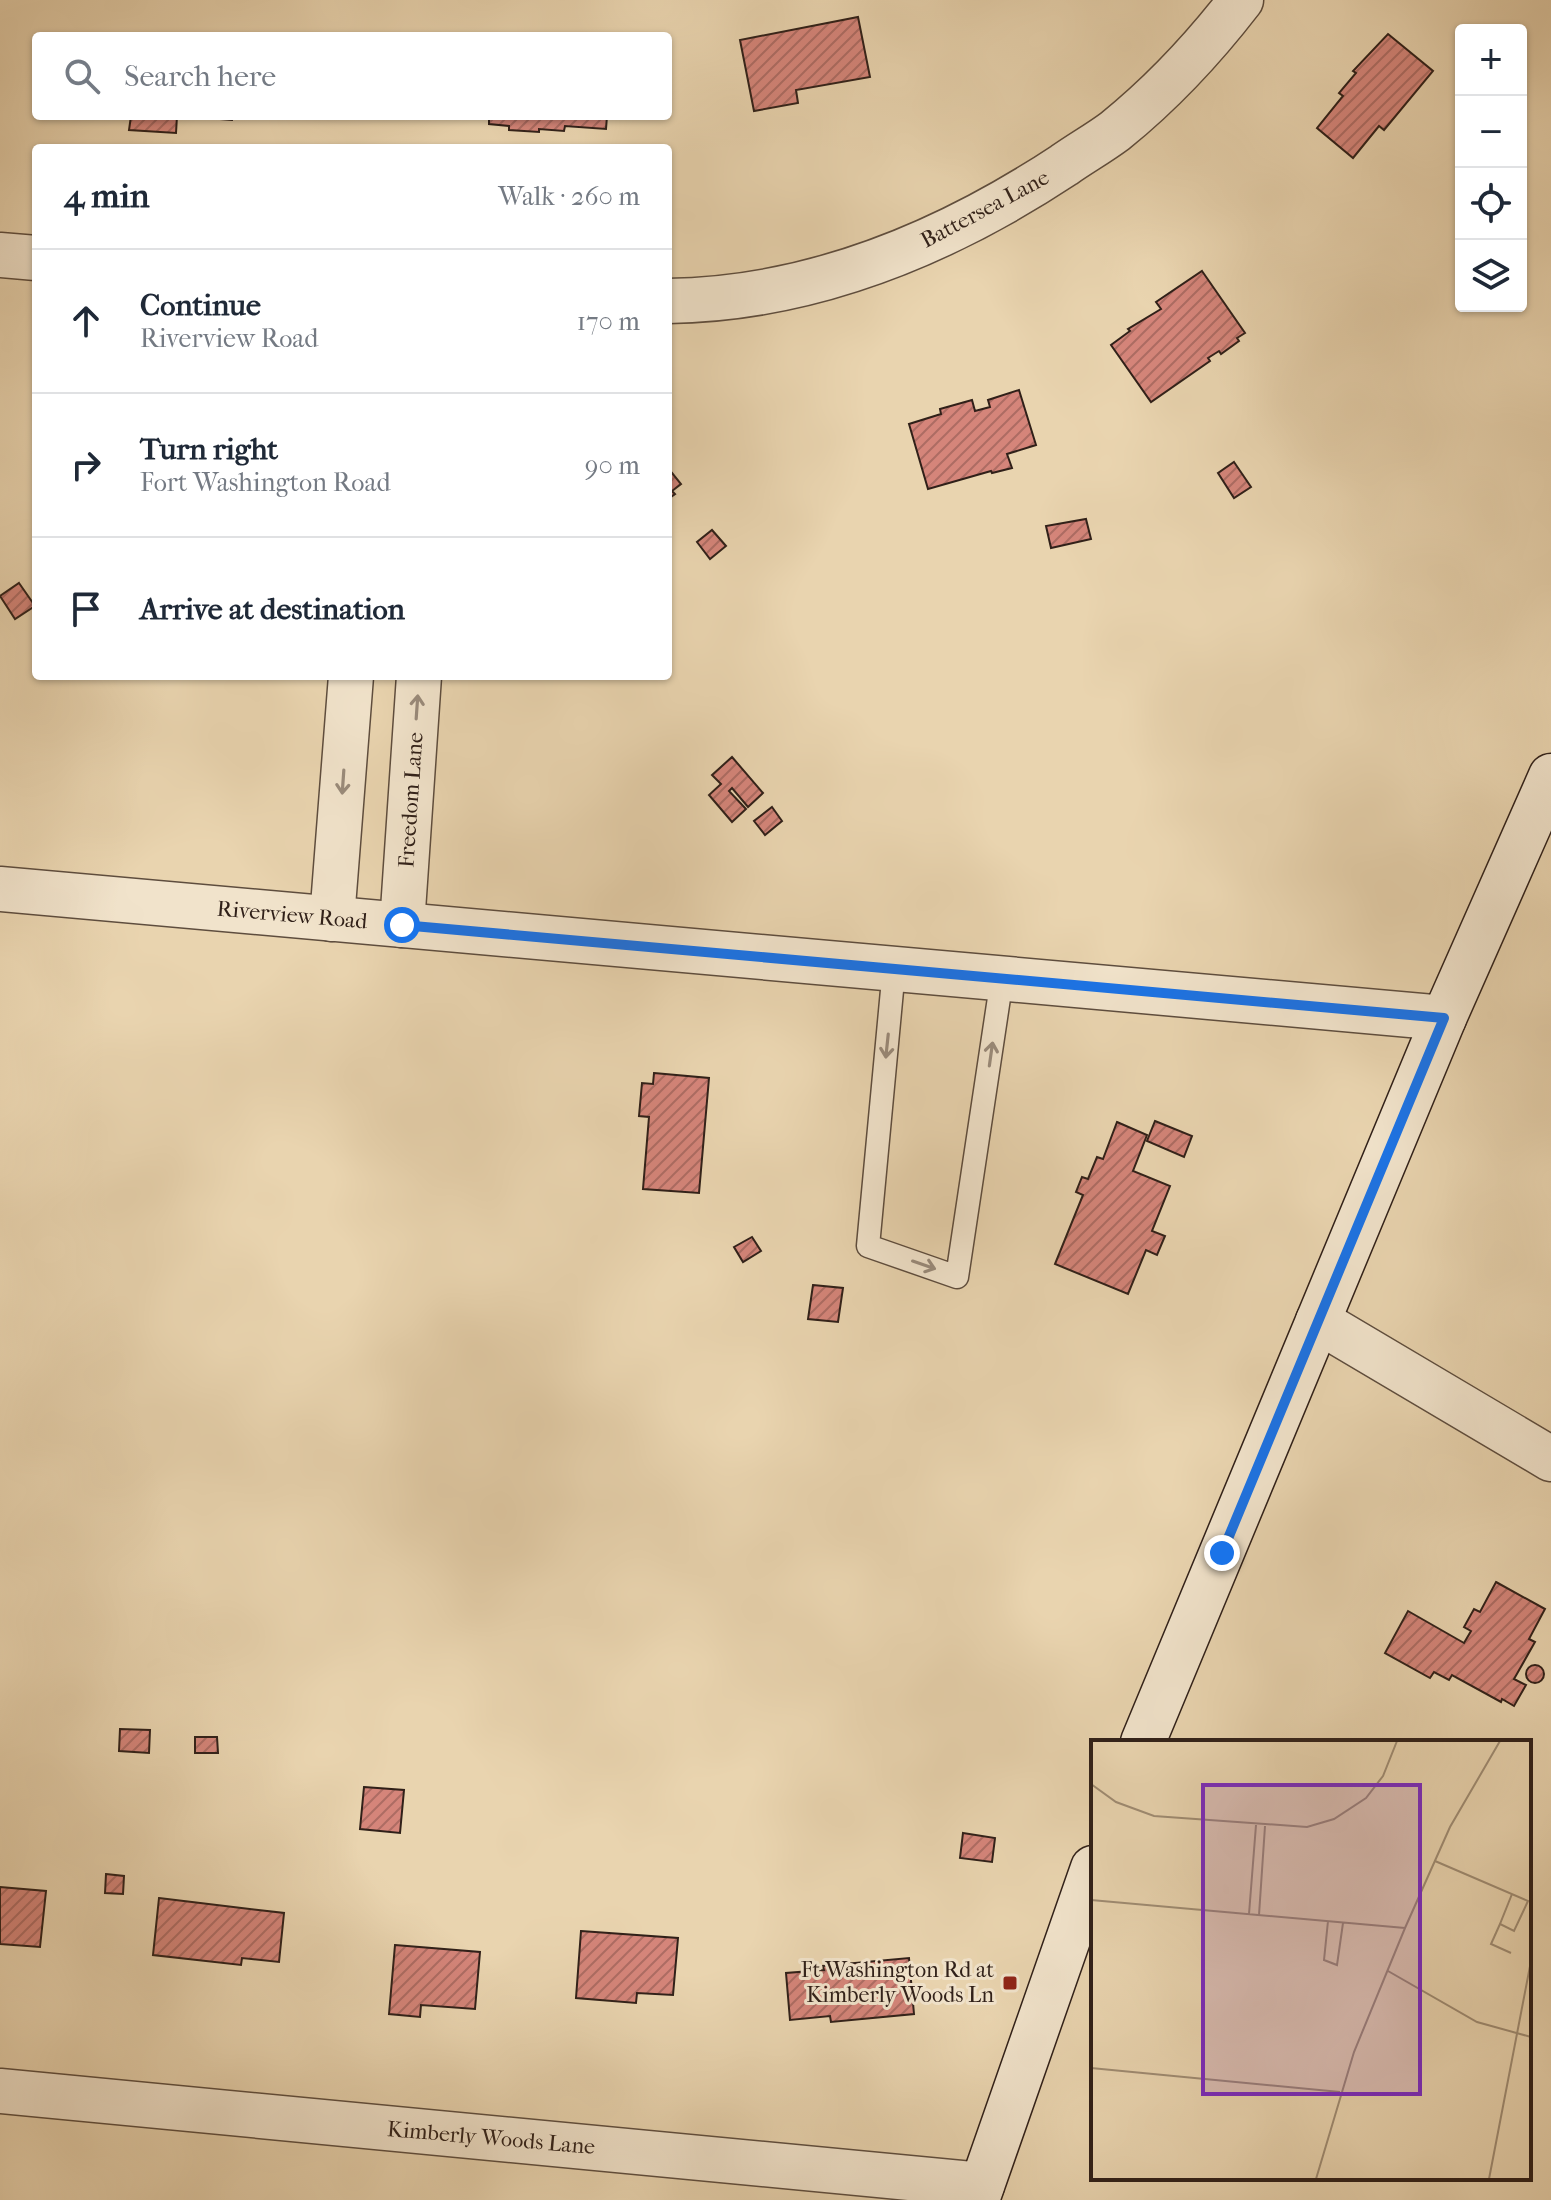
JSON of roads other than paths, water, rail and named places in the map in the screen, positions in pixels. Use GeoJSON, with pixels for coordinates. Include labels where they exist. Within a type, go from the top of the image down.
{"type":"FeatureCollection","features":[{"type":"Feature","properties":{"kind":"street","name":"Battersea Lane"},"geometry":{"type":"LineString","coordinates":[[672,301],[706,300],[811,281],[872,264],[934,239],[1020,194],[1113,132],[1161,91],[1241,0]]}},
{"type":"Feature","properties":{"kind":"street"},"geometry":{"type":"LineString","coordinates":[[0,255],[32,258]]}},
{"type":"Feature","properties":{"kind":"street"},"geometry":{"type":"LineString","coordinates":[[332,919],[351,680]]}},
{"type":"Feature","properties":{"kind":"street","name":"Freedom Lane"},"geometry":{"type":"LineString","coordinates":[[402,925],[419,680]]}},
{"type":"Feature","properties":{"kind":"street"},"geometry":{"type":"LineString","coordinates":[[1144,1740],[1444,1018],[1551,776]]}},
{"type":"Feature","properties":{"kind":"street","name":"Riverview Road"},"geometry":{"type":"LineString","coordinates":[[0,889],[1444,1018]]}},
{"type":"Feature","properties":{"kind":"street"},"geometry":{"type":"LineString","coordinates":[[1318,1321],[1551,1459]]}},
{"type":"Feature","properties":{"kind":"street"},"geometry":{"type":"LineString","coordinates":[[979,2192],[1091,1874]]}},
{"type":"Feature","properties":{"kind":"street","name":"Kimberly Woods Lane"},"geometry":{"type":"LineString","coordinates":[[0,2091],[979,2192]]}},
{"type":"Feature","properties":{"kind":"lane"},"geometry":{"type":"LineString","coordinates":[[894,969],[868,1246],[957,1277],[1002,978]]}},
{"type":"Feature","properties":{"kind":"place","name":"Ft Washington Rd at Kimberly Woods Ln"},"geometry":{"type":"Point","coordinates":[1010,1983]}}]}
